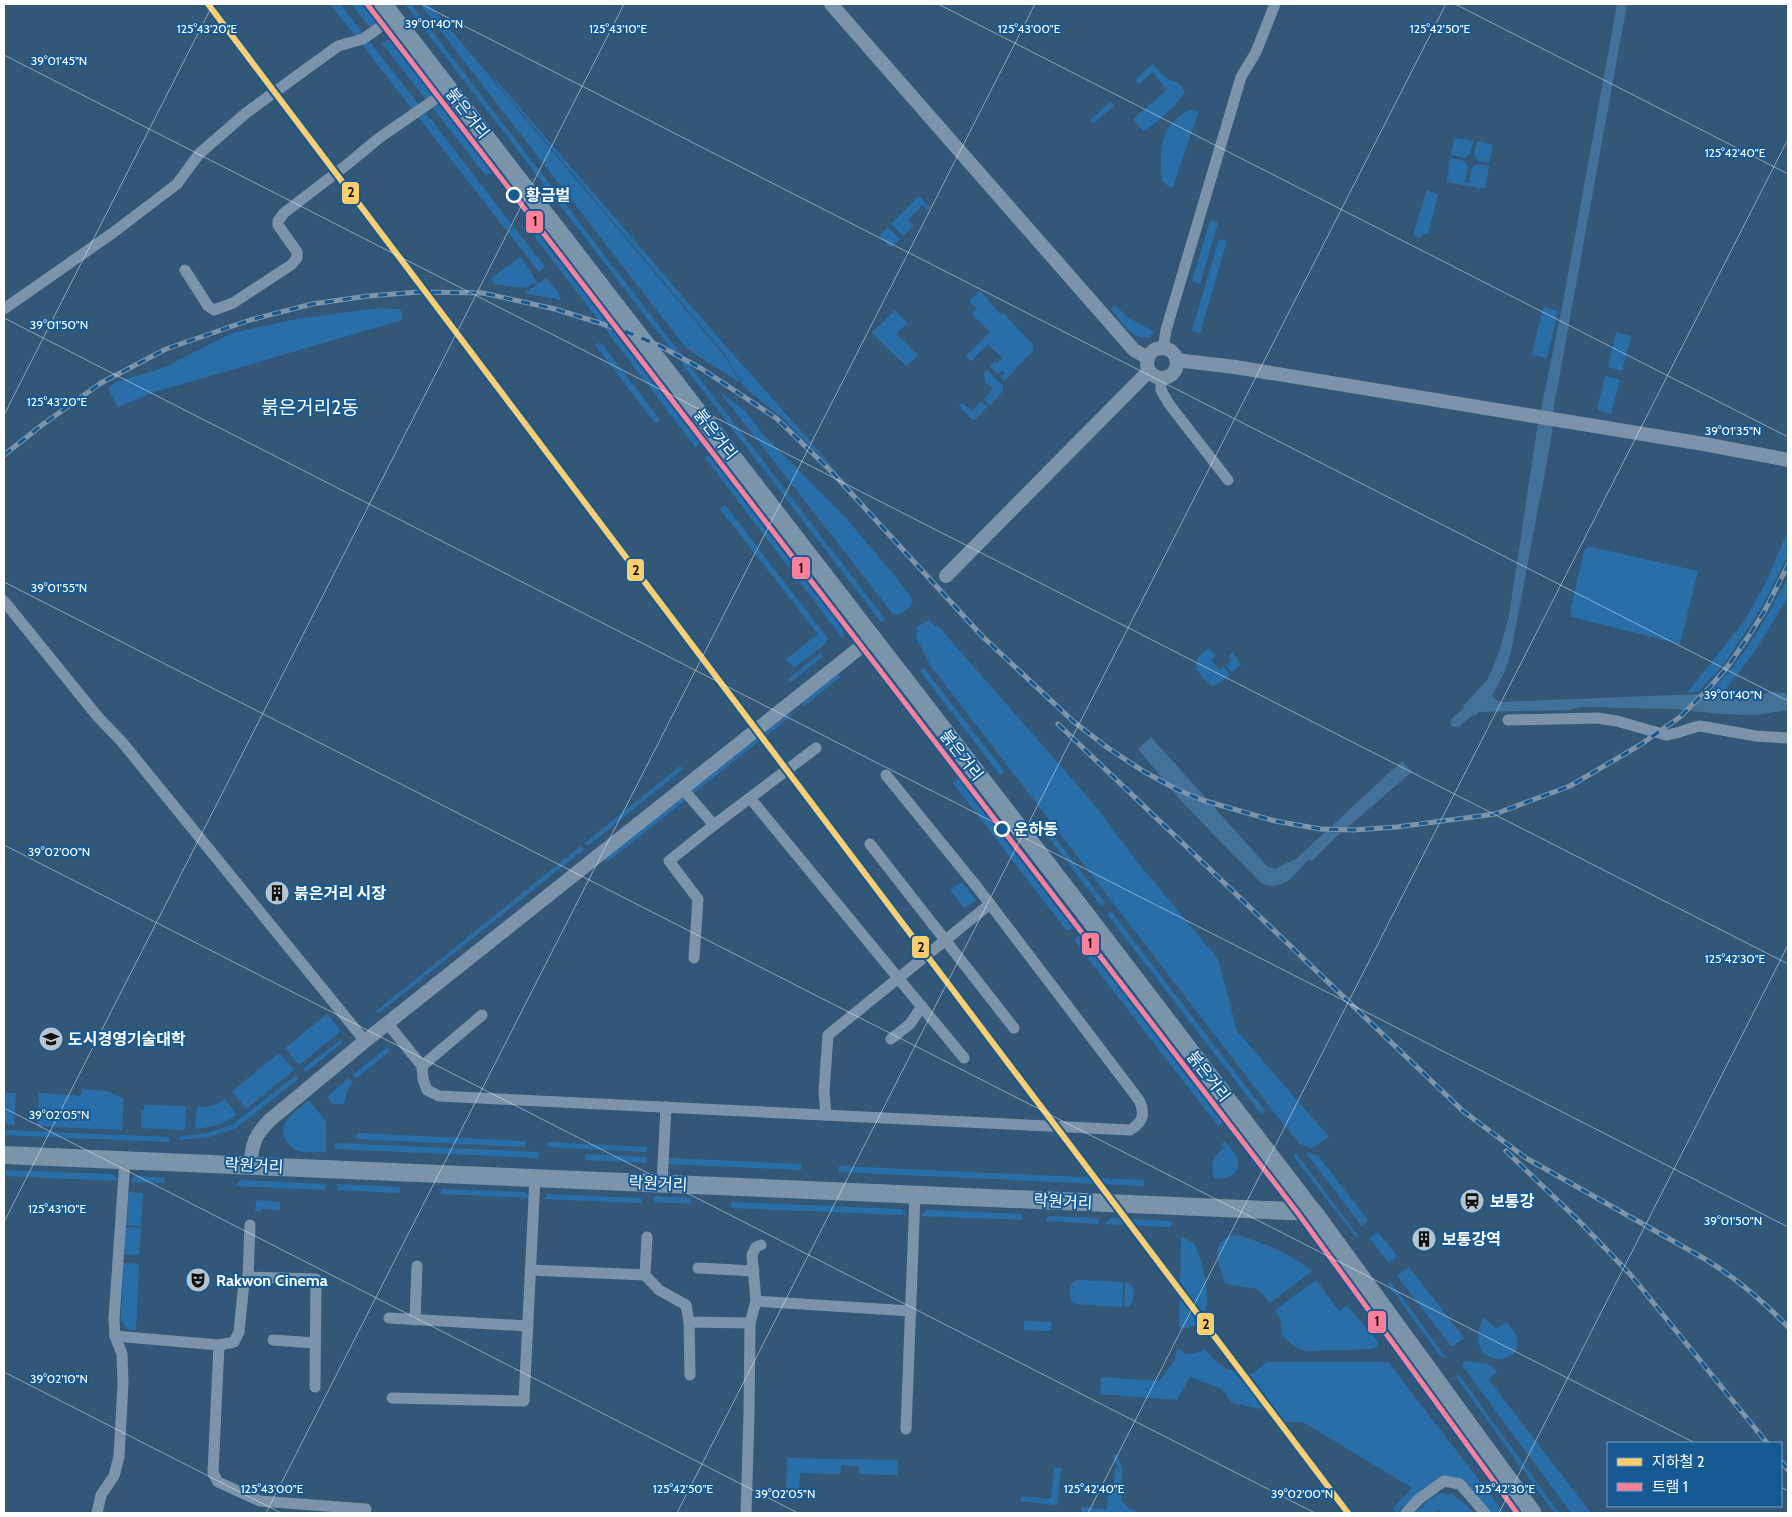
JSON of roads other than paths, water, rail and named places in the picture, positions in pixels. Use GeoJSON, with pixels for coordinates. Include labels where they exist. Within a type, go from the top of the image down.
{"type":"FeatureCollection","features":[{"type":"Feature","properties":{"kind":"highway","name":"붉은거리"},"geometry":{"type":"LineString","coordinates":[[1313,1212],[1532,1513]]}},
{"type":"Feature","properties":{"kind":"main road","name":"붉은거리"},"geometry":{"type":"LineString","coordinates":[[389,10],[1313,1212]]}},
{"type":"Feature","properties":{"kind":"main road","name":"락원거리"},"geometry":{"type":"LineString","coordinates":[[4,1154],[1313,1212]]}},
{"type":"Feature","properties":{"kind":"street"},"geometry":{"type":"LineString","coordinates":[[831,4],[1128,344],[1153,369],[1166,378],[1176,369],[1176,360],[1171,352],[1163,349],[1154,351],[1153,369],[1161,390],[1169,404],[1228,480]]}},
{"type":"Feature","properties":{"kind":"street"},"geometry":{"type":"LineString","coordinates":[[1163,349],[1166,330],[1241,77],[1256,52],[1275,4]]}},
{"type":"Feature","properties":{"kind":"street"},"geometry":{"type":"LineString","coordinates":[[4,309],[114,232],[177,184],[199,154],[246,113],[338,46],[363,39],[389,10]]}},
{"type":"Feature","properties":{"kind":"street"},"geometry":{"type":"LineString","coordinates":[[185,270],[208,306],[214,310],[232,303],[291,265],[297,258],[297,252],[278,225],[278,221],[284,212],[379,138],[450,89]]}},
{"type":"Feature","properties":{"kind":"street"},"geometry":{"type":"LineString","coordinates":[[1176,360],[1235,367],[1788,460]]}},
{"type":"Feature","properties":{"kind":"street"},"geometry":{"type":"LineString","coordinates":[[946,576],[1153,369]]}},
{"type":"Feature","properties":{"kind":"street"},"geometry":{"type":"LineString","coordinates":[[4,601],[98,717],[128,749],[365,1041]]}},
{"type":"Feature","properties":{"kind":"street"},"geometry":{"type":"LineString","coordinates":[[250,1165],[258,1132],[270,1120],[365,1041],[872,638]]}},
{"type":"Feature","properties":{"kind":"street"},"geometry":{"type":"LineString","coordinates":[[1508,720],[1597,718],[1617,721],[1666,735],[1674,735],[1692,727],[1700,726],[1756,736],[1788,738]]}},
{"type":"Feature","properties":{"kind":"street"},"geometry":{"type":"LineString","coordinates":[[694,958],[698,899],[669,861],[816,748]]}},
{"type":"Feature","properties":{"kind":"street"},"geometry":{"type":"LineString","coordinates":[[388,1024],[422,1066],[423,1079],[427,1090],[439,1096],[1130,1130],[1138,1126],[1144,1110],[1139,1100],[990,904],[886,775]]}},
{"type":"Feature","properties":{"kind":"street"},"geometry":{"type":"LineString","coordinates":[[682,788],[714,825]]}},
{"type":"Feature","properties":{"kind":"street"},"geometry":{"type":"LineString","coordinates":[[750,798],[964,1058]]}},
{"type":"Feature","properties":{"kind":"street"},"geometry":{"type":"LineString","coordinates":[[870,844],[1014,1028]]}},
{"type":"Feature","properties":{"kind":"street"},"geometry":{"type":"LineString","coordinates":[[826,1116],[824,1092],[828,1035],[990,904]]}},
{"type":"Feature","properties":{"kind":"street"},"geometry":{"type":"LineString","coordinates":[[891,1039],[910,1024],[922,1006]]}},
{"type":"Feature","properties":{"kind":"street"},"geometry":{"type":"LineString","coordinates":[[422,1066],[482,1015]]}},
{"type":"Feature","properties":{"kind":"street"},"geometry":{"type":"LineString","coordinates":[[662,1183],[666,1107]]}},
{"type":"Feature","properties":{"kind":"street"},"geometry":{"type":"LineString","coordinates":[[97,1513],[101,1495],[114,1476],[119,1456],[123,1384],[122,1354],[115,1336],[125,1160]]}},
{"type":"Feature","properties":{"kind":"street"},"geometry":{"type":"LineString","coordinates":[[392,1398],[524,1401],[535,1178]]}},
{"type":"Feature","properties":{"kind":"street"},"geometry":{"type":"LineString","coordinates":[[906,1429],[915,1195]]}},
{"type":"Feature","properties":{"kind":"street"},"geometry":{"type":"LineString","coordinates":[[115,1336],[219,1345],[234,1342],[239,1332],[244,1282],[248,1277],[250,1225]]}},
{"type":"Feature","properties":{"kind":"street"},"geometry":{"type":"LineString","coordinates":[[645,1275],[647,1236]]}},
{"type":"Feature","properties":{"kind":"street"},"geometry":{"type":"LineString","coordinates":[[746,1513],[750,1323],[756,1300],[752,1255],[756,1247],[761,1246]]}},
{"type":"Feature","properties":{"kind":"street"},"geometry":{"type":"LineString","coordinates":[[414,1320],[417,1266]]}},
{"type":"Feature","properties":{"kind":"street"},"geometry":{"type":"LineString","coordinates":[[698,1268],[754,1271]]}},
{"type":"Feature","properties":{"kind":"street"},"geometry":{"type":"LineString","coordinates":[[530,1270],[645,1275],[659,1290],[686,1305],[689,1322],[690,1375]]}},
{"type":"Feature","properties":{"kind":"street"},"geometry":{"type":"LineString","coordinates":[[248,1277],[316,1279],[315,1388]]}},
{"type":"Feature","properties":{"kind":"street"},"geometry":{"type":"LineString","coordinates":[[756,1300],[911,1311]]}},
{"type":"Feature","properties":{"kind":"street"},"geometry":{"type":"LineString","coordinates":[[389,1318],[528,1326]]}},
{"type":"Feature","properties":{"kind":"street"},"geometry":{"type":"LineString","coordinates":[[689,1322],[750,1323]]}},
{"type":"Feature","properties":{"kind":"street"},"geometry":{"type":"LineString","coordinates":[[273,1340],[315,1343]]}},
{"type":"Feature","properties":{"kind":"street"},"geometry":{"type":"LineString","coordinates":[[219,1345],[213,1473],[218,1482],[260,1501],[366,1509]]}},
{"type":"Feature","properties":{"kind":"street"},"geometry":{"type":"LineString","coordinates":[[1406,1513],[1419,1499],[1444,1481],[1460,1484],[1485,1513]]}},
{"type":"Feature","properties":{"kind":"waterway"},"geometry":{"type":"LineString","coordinates":[[1456,722],[1480,702]]}},
{"type":"Feature","properties":{"kind":"railway"},"geometry":{"type":"LineString","coordinates":[[4,455],[101,383],[166,349],[250,320],[312,304],[368,296],[419,292],[483,293],[555,309],[622,330],[660,346],[702,369],[776,418],[829,469],[982,636],[1074,722],[1108,748],[1143,771],[1176,789],[1202,800],[1275,821],[1320,829],[1354,830],[1397,827],[1495,814],[1570,786],[1640,745],[1680,717],[1710,687],[1728,666],[1764,612],[1788,565]]}},
{"type":"Feature","properties":{"kind":"railway"},"geometry":{"type":"LineString","coordinates":[[1058,724],[1463,1111],[1526,1158],[1716,1266],[1749,1290],[1788,1327]]}},
{"type":"Feature","properties":{"kind":"railway"},"geometry":{"type":"LineString","coordinates":[[1506,1151],[1577,1219],[1630,1274],[1766,1442]]}},
{"type":"Feature","properties":{"kind":"railway"},"geometry":{"type":"LineString","coordinates":[[1782,1462],[1788,1470]]}},
{"type":"Feature","properties":{"kind":"metro line","name":"2"},"geometry":{"type":"LineString","coordinates":[[208,4],[1348,1513]]}},
{"type":"Feature","properties":{"kind":"tram line","name":"1"},"geometry":{"type":"LineString","coordinates":[[367,4],[1297,1212],[1517,1513]]}},
{"type":"Feature","properties":{"kind":"place","name":"황금벌"},"geometry":{"type":"Point","coordinates":[514,195]}},
{"type":"Feature","properties":{"kind":"place","name":"운하동"},"geometry":{"type":"Point","coordinates":[1002,829]}},
{"type":"Feature","properties":{"kind":"place","name":"붉은거리 시장"},"geometry":{"type":"Point","coordinates":[277,893]}},
{"type":"Feature","properties":{"kind":"place","name":"도시경영기술대학"},"geometry":{"type":"Point","coordinates":[51,1039]}},
{"type":"Feature","properties":{"kind":"place","name":"보통강"},"geometry":{"type":"Point","coordinates":[1472,1201]}},
{"type":"Feature","properties":{"kind":"place","name":"보통강역"},"geometry":{"type":"Point","coordinates":[1424,1239]}},
{"type":"Feature","properties":{"kind":"place","name":"Rakwon Cinema"},"geometry":{"type":"Point","coordinates":[198,1280]}},
{"type":"Feature","properties":{"kind":"district","name":"붉은거리2동"},"geometry":{"type":"Point","coordinates":[310,407]}}]}
